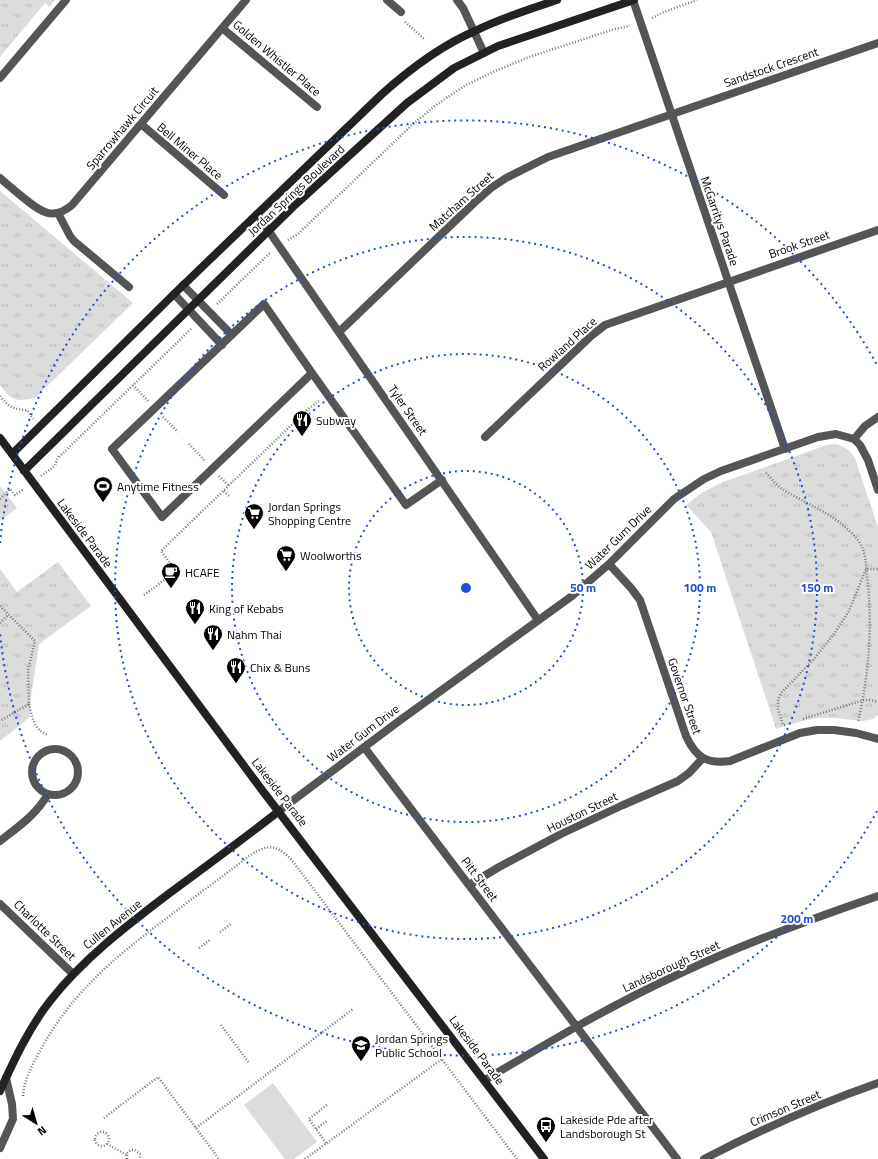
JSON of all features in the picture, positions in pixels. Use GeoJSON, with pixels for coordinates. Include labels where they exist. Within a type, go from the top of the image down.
{"type":"FeatureCollection","features":[{"type":"Feature","properties":{"kind":"street"},"geometry":{"type":"LineString","coordinates":[[0,78],[66,0]]}},
{"type":"Feature","properties":{"kind":"street","name":"Sparrowhawk Circuit"},"geometry":{"type":"LineString","coordinates":[[58,213],[72,205],[246,0]]}},
{"type":"Feature","properties":{"kind":"street"},"geometry":{"type":"LineString","coordinates":[[387,0],[401,12]]}},
{"type":"Feature","properties":{"kind":"street"},"geometry":{"type":"LineString","coordinates":[[457,0],[463,8],[484,53]]}},
{"type":"Feature","properties":{"kind":"street","name":"Jordan Springs Boulevard"},"geometry":{"type":"LineString","coordinates":[[12,454],[183,285],[400,78],[435,52],[474,31],[508,17],[557,0]]}},
{"type":"Feature","properties":{"kind":"street","name":"Jordan Springs Boulevard"},"geometry":{"type":"LineString","coordinates":[[24,471],[295,206],[407,103],[454,68],[498,46],[633,0]]}},
{"type":"Feature","properties":{"kind":"street","name":"McGarritys Parade"},"geometry":{"type":"LineString","coordinates":[[633,0],[785,449]]}},
{"type":"Feature","properties":{"kind":"street","name":"Golden Whistler Place"},"geometry":{"type":"LineString","coordinates":[[222,28],[317,107]]}},
{"type":"Feature","properties":{"kind":"street","name":"Sandstock Crescent"},"geometry":{"type":"LineString","coordinates":[[671,114],[878,43]]}},
{"type":"Feature","properties":{"kind":"street","name":"Matcham Street"},"geometry":{"type":"LineString","coordinates":[[339,332],[475,202],[491,188],[506,178],[548,157],[671,114]]}},
{"type":"Feature","properties":{"kind":"street","name":"Bell Miner Place"},"geometry":{"type":"LineString","coordinates":[[140,124],[224,195]]}},
{"type":"Feature","properties":{"kind":"street"},"geometry":{"type":"LineString","coordinates":[[0,178],[39,211],[48,214],[58,213],[74,241],[129,287]]}},
{"type":"Feature","properties":{"kind":"street","name":"Tyler Street"},"geometry":{"type":"LineString","coordinates":[[257,214],[538,620]]}},
{"type":"Feature","properties":{"kind":"street","name":"Brook Street"},"geometry":{"type":"LineString","coordinates":[[728,282],[878,230]]}},
{"type":"Feature","properties":{"kind":"street","name":"Rowland Place"},"geometry":{"type":"LineString","coordinates":[[485,437],[591,336],[605,325],[728,282]]}},
{"type":"Feature","properties":{"kind":"street"},"geometry":{"type":"LineString","coordinates":[[183,285],[232,335]]}},
{"type":"Feature","properties":{"kind":"street"},"geometry":{"type":"LineString","coordinates":[[174,294],[222,345]]}},
{"type":"Feature","properties":{"kind":"street"},"geometry":{"type":"LineString","coordinates":[[312,373],[162,517],[112,449],[264,304],[406,506],[442,480]]}},
{"type":"Feature","properties":{"kind":"street"},"geometry":{"type":"LineString","coordinates":[[878,417],[865,426],[854,439],[865,452],[878,490]]}},
{"type":"Feature","properties":{"kind":"street","name":"Water Gum Drive"},"geometry":{"type":"LineString","coordinates":[[279,811],[364,747],[572,596],[609,564],[674,499],[689,488],[721,471],[829,434],[836,434],[854,439]]}},
{"type":"Feature","properties":{"kind":"street","name":"Lakeside Parade"},"geometry":{"type":"LineString","coordinates":[[0,438],[279,811],[544,1159]]}},
{"type":"Feature","properties":{"kind":"street","name":"Governor Street"},"geometry":{"type":"LineString","coordinates":[[609,564],[640,600],[686,736],[690,745],[702,759]]}},
{"type":"Feature","properties":{"kind":"street"},"geometry":{"type":"LineString","coordinates":[[702,759],[720,762],[730,761],[800,733],[817,730],[834,730],[856,733],[878,739]]}},
{"type":"Feature","properties":{"kind":"street","name":"Pitt Street"},"geometry":{"type":"LineString","coordinates":[[364,747],[677,1159]]}},
{"type":"Feature","properties":{"kind":"street"},"geometry":{"type":"LineString","coordinates":[[48,750],[63,750],[76,760],[79,776],[76,784],[64,794],[56,796],[48,794],[35,784],[32,776],[32,768],[40,754],[48,750]]}},
{"type":"Feature","properties":{"kind":"street","name":"Houston Street"},"geometry":{"type":"LineString","coordinates":[[469,885],[561,834],[678,781],[689,773],[702,759]]}},
{"type":"Feature","properties":{"kind":"street"},"geometry":{"type":"LineString","coordinates":[[0,841],[30,818],[48,794]]}},
{"type":"Feature","properties":{"kind":"street","name":"Cullen Avenue"},"geometry":{"type":"LineString","coordinates":[[0,1091],[29,1033],[50,1002],[73,974],[94,953],[123,929],[279,811]]}},
{"type":"Feature","properties":{"kind":"street","name":"Landsborough Street"},"geometry":{"type":"LineString","coordinates":[[485,1080],[576,1026],[644,991],[721,955],[764,937],[878,896]]}},
{"type":"Feature","properties":{"kind":"street","name":"Charlotte Street"},"geometry":{"type":"LineString","coordinates":[[0,904],[73,974]]}},
{"type":"Feature","properties":{"kind":"street"},"geometry":{"type":"LineString","coordinates":[[0,1148],[13,1119],[12,1104],[6,1078]]}},
{"type":"Feature","properties":{"kind":"street","name":"Crimson Street"},"geometry":{"type":"LineString","coordinates":[[704,1159],[760,1131],[878,1083]]}},
{"type":"Feature","properties":{"kind":"path"},"geometry":{"type":"LineString","coordinates":[[649,19],[697,0]]}},
{"type":"Feature","properties":{"kind":"path"},"geometry":{"type":"LineString","coordinates":[[401,12],[398,16],[424,39]]}},
{"type":"Feature","properties":{"kind":"path"},"geometry":{"type":"LineString","coordinates":[[287,240],[298,234],[412,125],[436,105],[466,85],[529,57],[615,29],[631,26]]}},
{"type":"Feature","properties":{"kind":"path"},"geometry":{"type":"LineString","coordinates":[[209,312],[271,252]]}},
{"type":"Feature","properties":{"kind":"path"},"geometry":{"type":"LineString","coordinates":[[51,469],[55,466],[59,456],[200,321]]}},
{"type":"Feature","properties":{"kind":"path"},"geometry":{"type":"LineString","coordinates":[[133,385],[150,402]]}},
{"type":"Feature","properties":{"kind":"path"},"geometry":{"type":"LineString","coordinates":[[0,396],[14,408],[27,410],[32,417]]}},
{"type":"Feature","properties":{"kind":"path"},"geometry":{"type":"LineString","coordinates":[[144,595],[176,572],[161,551],[308,410],[321,400]]}},
{"type":"Feature","properties":{"kind":"path"},"geometry":{"type":"LineString","coordinates":[[161,415],[178,432]]}},
{"type":"Feature","properties":{"kind":"path"},"geometry":{"type":"LineString","coordinates":[[189,444],[207,463]]}},
{"type":"Feature","properties":{"kind":"path"},"geometry":{"type":"LineString","coordinates":[[55,451],[59,456]]}},
{"type":"Feature","properties":{"kind":"path"},"geometry":{"type":"LineString","coordinates":[[766,473],[782,489],[836,520],[852,533],[863,549],[866,559],[870,611],[864,700],[858,722]]}},
{"type":"Feature","properties":{"kind":"path"},"geometry":{"type":"LineString","coordinates":[[217,474],[228,486]]}},
{"type":"Feature","properties":{"kind":"path"},"geometry":{"type":"LineString","coordinates":[[0,499],[10,489],[15,495],[20,491]]}},
{"type":"Feature","properties":{"kind":"path"},"geometry":{"type":"LineString","coordinates":[[224,491],[229,496]]}},
{"type":"Feature","properties":{"kind":"path"},"geometry":{"type":"LineString","coordinates":[[866,569],[878,569]]}},
{"type":"Feature","properties":{"kind":"path"},"geometry":{"type":"LineString","coordinates":[[790,723],[783,726],[778,709],[778,699],[782,692],[834,634],[849,611],[866,569]]}},
{"type":"Feature","properties":{"kind":"path"},"geometry":{"type":"LineString","coordinates":[[0,606],[35,642],[28,670],[29,704],[33,720],[36,725],[43,733],[48,735]]}},
{"type":"Feature","properties":{"kind":"path"},"geometry":{"type":"LineString","coordinates":[[0,623],[8,615]]}},
{"type":"Feature","properties":{"kind":"path"},"geometry":{"type":"LineString","coordinates":[[798,721],[864,700],[878,702]]}},
{"type":"Feature","properties":{"kind":"path"},"geometry":{"type":"LineString","coordinates":[[0,721],[29,704]]}},
{"type":"Feature","properties":{"kind":"path"},"geometry":{"type":"LineString","coordinates":[[267,843],[270,846],[278,848],[291,858],[517,1159]]}},
{"type":"Feature","properties":{"kind":"path"},"geometry":{"type":"LineString","coordinates":[[23,1100],[24,1085],[31,1068],[49,1035],[68,1007],[93,979],[136,940],[258,850],[270,846]]}},
{"type":"Feature","properties":{"kind":"path"},"geometry":{"type":"LineString","coordinates":[[220,932],[231,924]]}},
{"type":"Feature","properties":{"kind":"path"},"geometry":{"type":"LineString","coordinates":[[199,948],[210,940]]}},
{"type":"Feature","properties":{"kind":"path"},"geometry":{"type":"LineString","coordinates":[[196,1128],[354,1009]]}},
{"type":"Feature","properties":{"kind":"path"},"geometry":{"type":"LineString","coordinates":[[221,1025],[249,1063]]}},
{"type":"Feature","properties":{"kind":"path"},"geometry":{"type":"LineString","coordinates":[[305,1159],[442,1059]]}},
{"type":"Feature","properties":{"kind":"path"},"geometry":{"type":"LineString","coordinates":[[104,1118],[158,1077],[219,1159]]}},
{"type":"Feature","properties":{"kind":"path"},"geometry":{"type":"LineString","coordinates":[[326,1143],[308,1119],[328,1104]]}},
{"type":"Feature","properties":{"kind":"path"},"geometry":{"type":"LineString","coordinates":[[316,1129],[328,1120]]}},
{"type":"Feature","properties":{"kind":"path"},"geometry":{"type":"LineString","coordinates":[[103,1132],[107,1134],[109,1138],[107,1144],[102,1146],[98,1145],[94,1138],[96,1134],[103,1132]]}},
{"type":"Feature","properties":{"kind":"path"},"geometry":{"type":"LineString","coordinates":[[107,1144],[127,1157],[131,1150],[135,1150],[140,1154],[140,1159]]}},
{"type":"Feature","properties":{"kind":"green space"},"geometry":{"type":"Polygon","coordinates":[[[0,0],[55,0],[49,7],[45,3],[0,57],[0,0]]]}},
{"type":"Feature","properties":{"kind":"green space"},"geometry":{"type":"Polygon","coordinates":[[[0,191],[133,303],[35,398],[23,400],[14,399],[0,385],[0,191]]]}},
{"type":"Feature","properties":{"kind":"green space"},"geometry":{"type":"Polygon","coordinates":[[[835,444],[842,446],[855,458],[878,527],[878,715],[873,719],[863,721],[817,718],[776,729],[711,532],[686,505],[703,492],[723,482],[827,445],[835,444]]]}},
{"type":"Feature","properties":{"kind":"green space"},"geometry":{"type":"Polygon","coordinates":[[[0,486],[17,508],[0,521],[0,486]]]}},
{"type":"Feature","properties":{"kind":"green space"},"geometry":{"type":"Polygon","coordinates":[[[58,562],[91,606],[39,644],[31,698],[30,717],[0,741],[0,569],[17,592],[58,562]]]}},
{"type":"Feature","properties":{"kind":"green space"},"geometry":{"type":"Polygon","coordinates":[[[273,1083],[317,1142],[294,1159],[285,1159],[244,1105],[273,1083]]]}},
{"type":"Feature","properties":{"kind":"place","name":"Subway"},"geometry":{"type":"Point","coordinates":[302,437]}},
{"type":"Feature","properties":{"kind":"place","name":"Anytime Fitness"},"geometry":{"type":"Point","coordinates":[103,503]}},
{"type":"Feature","properties":{"kind":"place","name":"Jordan Springs Shopping Centre"},"geometry":{"type":"Point","coordinates":[254,530]}},
{"type":"Feature","properties":{"kind":"place","name":"Woolworths"},"geometry":{"type":"Point","coordinates":[286,572]}},
{"type":"Feature","properties":{"kind":"place","name":"HCAFE"},"geometry":{"type":"Point","coordinates":[171,589]}},
{"type":"Feature","properties":{"kind":"place","name":"King of Kebabs"},"geometry":{"type":"Point","coordinates":[195,625]}},
{"type":"Feature","properties":{"kind":"place","name":"Nahm Thai"},"geometry":{"type":"Point","coordinates":[213,651]}},
{"type":"Feature","properties":{"kind":"place","name":"Chix & Buns"},"geometry":{"type":"Point","coordinates":[236,684]}},
{"type":"Feature","properties":{"kind":"place","name":"Jordan Springs Public School"},"geometry":{"type":"Point","coordinates":[361,1062]}},
{"type":"Feature","properties":{"kind":"place","name":"Lakeside Pde after Landsborough St"},"geometry":{"type":"Point","coordinates":[546,1143]}}]}
